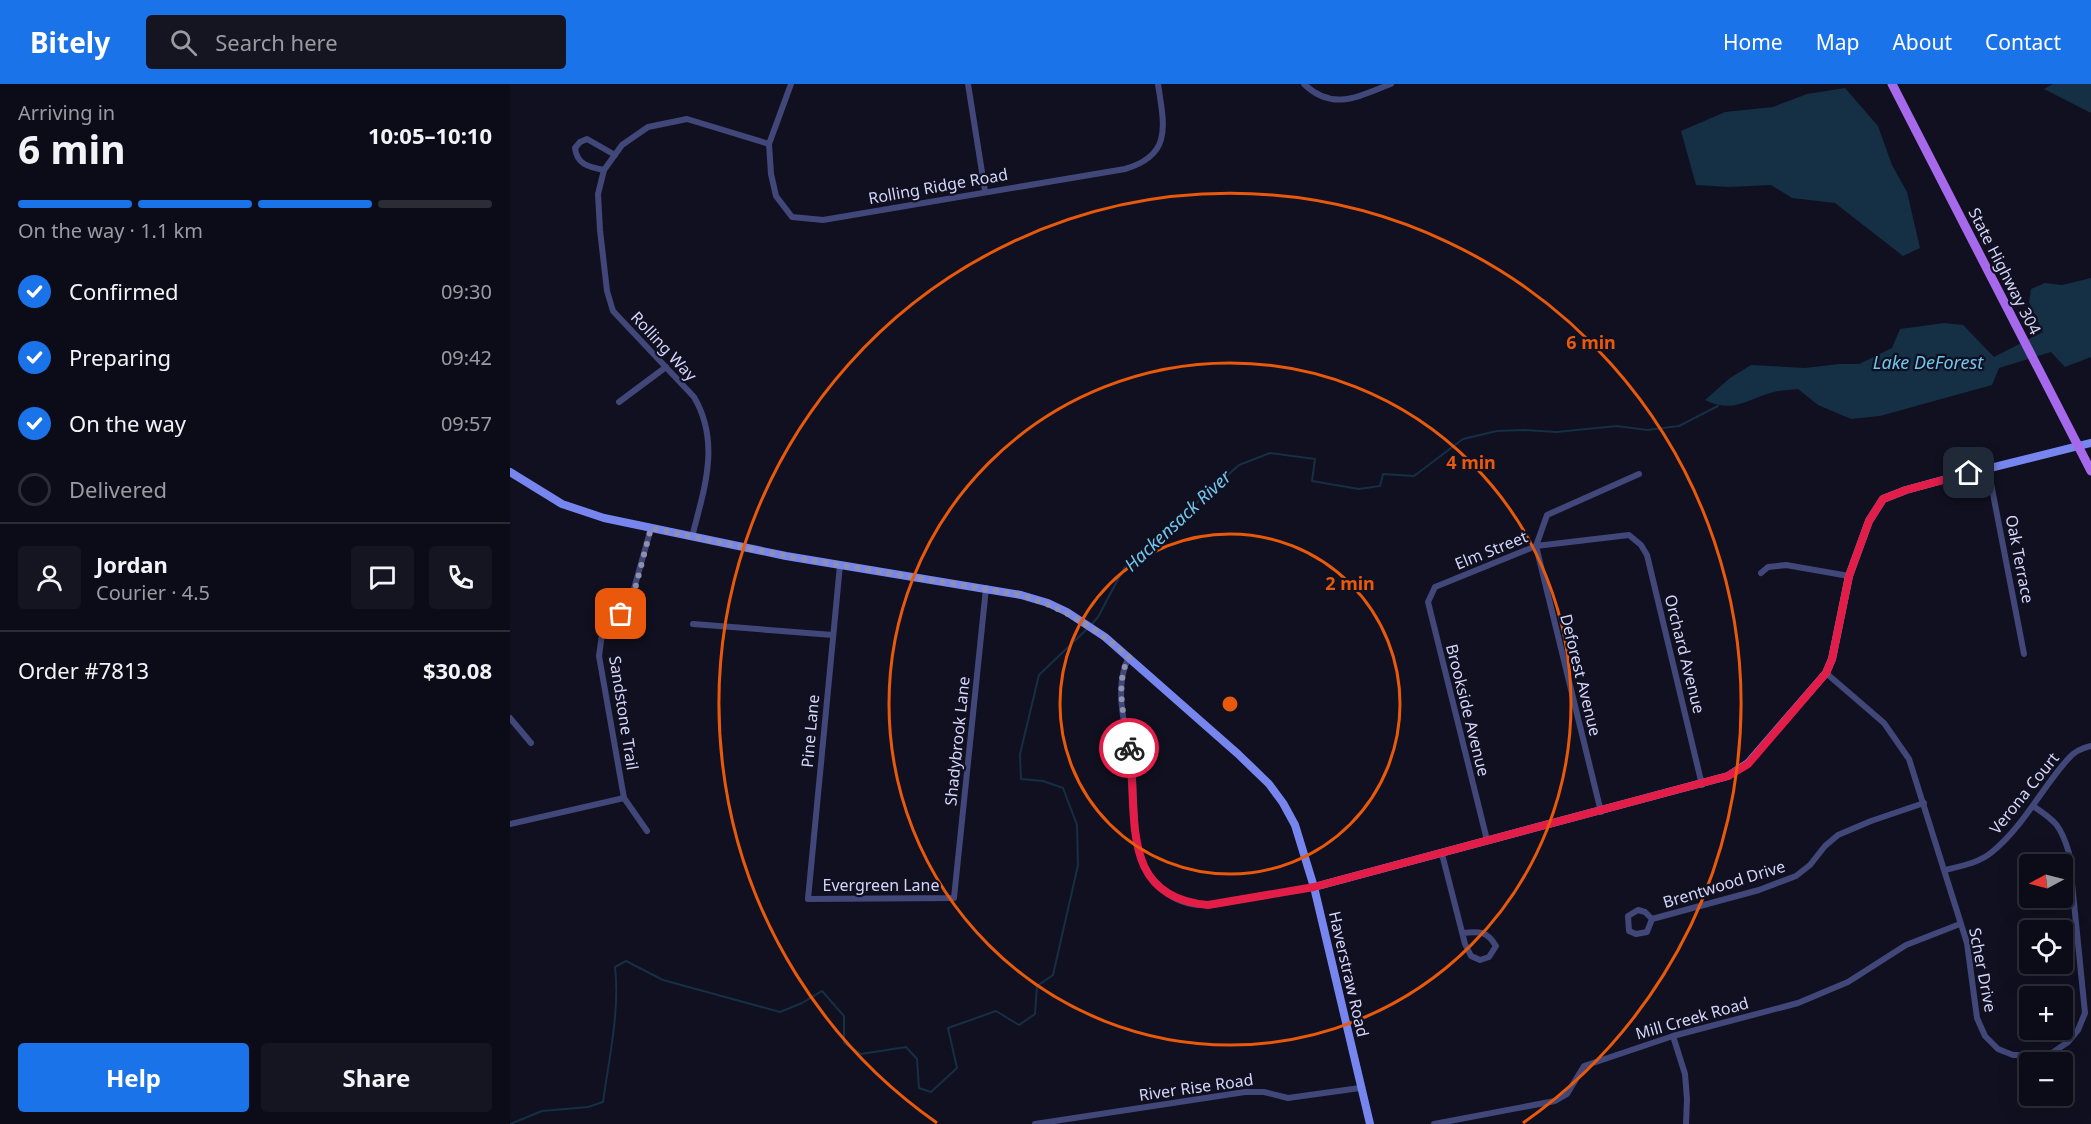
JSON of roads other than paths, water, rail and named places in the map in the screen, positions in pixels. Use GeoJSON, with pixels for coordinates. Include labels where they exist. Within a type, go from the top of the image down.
{"type":"FeatureCollection","features":[{"type":"Feature","properties":{"kind":"main road","name":"State Highway 304"},"geometry":{"type":"LineString","coordinates":[[1892,84],[2091,471]]}},
{"type":"Feature","properties":{"kind":"street","name":"Rolling Ridge Road"},"geometry":{"type":"LineString","coordinates":[[791,84],[769,144],[771,174],[776,196],[792,217],[823,220],[1125,169],[1142,164],[1156,153],[1162,136],[1163,118],[1158,84]]}},
{"type":"Feature","properties":{"kind":"street"},"geometry":{"type":"LineString","coordinates":[[968,84],[985,191]]}},
{"type":"Feature","properties":{"kind":"street"},"geometry":{"type":"LineString","coordinates":[[1304,84],[1321,97],[1332,100],[1358,97],[1391,84]]}},
{"type":"Feature","properties":{"kind":"street","name":"Rolling Way"},"geometry":{"type":"LineString","coordinates":[[692,537],[708,474],[709,442],[703,412],[694,397],[613,311],[607,291],[598,194],[604,170],[615,154],[622,145],[648,127],[687,119],[769,144]]}},
{"type":"Feature","properties":{"kind":"street"},"geometry":{"type":"LineString","coordinates":[[604,170],[582,163],[576,158],[575,148],[580,142],[587,140],[615,154]]}},
{"type":"Feature","properties":{"kind":"street"},"geometry":{"type":"LineString","coordinates":[[619,402],[666,367]]}},
{"type":"Feature","properties":{"kind":"street"},"geometry":{"type":"LineString","coordinates":[[1129,657],[1124,666],[1122,679],[1123,705],[1132,769],[1138,847],[1142,865],[1149,877],[1174,898],[1190,904],[1208,905],[1314,887],[1442,854],[1486,840],[1601,812],[1728,776],[1748,764],[1826,673],[1832,659],[1849,576],[1869,521],[1883,499],[1906,490],[2091,443]]}},
{"type":"Feature","properties":{"kind":"street","name":"Oak Terrace"},"geometry":{"type":"LineString","coordinates":[[1988,468],[2024,654]]}},
{"type":"Feature","properties":{"kind":"street","name":"Haverstraw Road"},"geometry":{"type":"LineString","coordinates":[[510,472],[562,504],[600,518],[840,565],[1021,595],[1048,603],[1067,612],[1105,637],[1269,784],[1295,825],[1314,887],[1370,1124]]}},
{"type":"Feature","properties":{"kind":"street"},"geometry":{"type":"LineString","coordinates":[[1536,546],[1547,516],[1639,474]]}},
{"type":"Feature","properties":{"kind":"street","name":"Sandstone Trail"},"geometry":{"type":"LineString","coordinates":[[624,798],[599,656],[602,634],[610,622],[630,603],[651,528]]}},
{"type":"Feature","properties":{"kind":"street","name":"Elm Street"},"geometry":{"type":"LineString","coordinates":[[1435,587],[1536,546],[1629,535]]}},
{"type":"Feature","properties":{"kind":"street","name":"Orchard Avenue"},"geometry":{"type":"LineString","coordinates":[[1629,535],[1641,544],[1647,555],[1702,784]]}},
{"type":"Feature","properties":{"kind":"street","name":"Deforest Avenue"},"geometry":{"type":"LineString","coordinates":[[1536,546],[1601,812]]}},
{"type":"Feature","properties":{"kind":"street","name":"Pine Lane"},"geometry":{"type":"LineString","coordinates":[[808,899],[840,565]]}},
{"type":"Feature","properties":{"kind":"street"},"geometry":{"type":"LineString","coordinates":[[1761,573],[1768,567],[1786,565],[1849,576]]}},
{"type":"Feature","properties":{"kind":"street","name":"Brookside Avenue"},"geometry":{"type":"LineString","coordinates":[[1435,587],[1428,602],[1430,613],[1486,840]]}},
{"type":"Feature","properties":{"kind":"street","name":"Shadybrook Lane"},"geometry":{"type":"LineString","coordinates":[[954,898],[986,588]]}},
{"type":"Feature","properties":{"kind":"street"},"geometry":{"type":"LineString","coordinates":[[693,624],[832,635]]}},
{"type":"Feature","properties":{"kind":"street","name":"Scher Drive"},"geometry":{"type":"LineString","coordinates":[[1826,673],[1884,723],[1909,759],[1967,943],[1977,1018],[1985,1036],[1998,1049],[2013,1055],[2052,1053],[2068,1042],[2088,1013],[2069,853],[2063,833],[2050,817],[2033,806]]}},
{"type":"Feature","properties":{"kind":"street"},"geometry":{"type":"LineString","coordinates":[[510,718],[531,743]]}},
{"type":"Feature","properties":{"kind":"street","name":"Verona Court"},"geometry":{"type":"LineString","coordinates":[[1945,870],[1972,864],[1991,853],[2033,806],[2069,758],[2084,747],[2091,746]]}},
{"type":"Feature","properties":{"kind":"street"},"geometry":{"type":"LineString","coordinates":[[510,824],[624,798],[647,831]]}},
{"type":"Feature","properties":{"kind":"street","name":"Brentwood Drive"},"geometry":{"type":"LineString","coordinates":[[1652,919],[1769,886],[1796,876],[1838,836],[1871,821],[1924,803]]}},
{"type":"Feature","properties":{"kind":"street"},"geometry":{"type":"LineString","coordinates":[[1442,854],[1465,944],[1471,956],[1480,960],[1489,957],[1496,946],[1490,936],[1477,931],[1463,933]]}},
{"type":"Feature","properties":{"kind":"street","name":"Evergreen Lane"},"geometry":{"type":"LineString","coordinates":[[808,899],[954,898]]}},
{"type":"Feature","properties":{"kind":"street","name":"Brentwood Drive"},"geometry":{"type":"LineString","coordinates":[[1638,910],[1645,912],[1652,919],[1647,932],[1636,934],[1629,931],[1628,916],[1638,910]]}},
{"type":"Feature","properties":{"kind":"street","name":"Mill Creek Road"},"geometry":{"type":"LineString","coordinates":[[1434,1124],[1555,1101],[1567,1094],[1584,1066],[1673,1036],[1798,1004],[1848,982],[1906,945],[1960,924]]}},
{"type":"Feature","properties":{"kind":"street"},"geometry":{"type":"LineString","coordinates":[[1673,1036],[1685,1074],[1686,1124]]}},
{"type":"Feature","properties":{"kind":"street","name":"River Rise Road"},"geometry":{"type":"LineString","coordinates":[[1035,1124],[1245,1092],[1264,1092],[1288,1098],[1360,1088]]}},
{"type":"Feature","properties":{"kind":"water"},"geometry":{"type":"Polygon","coordinates":[[[2053,84],[2091,84],[2091,113],[2044,89],[2053,84]]]}},
{"type":"Feature","properties":{"kind":"water"},"geometry":{"type":"Polygon","coordinates":[[[1845,88],[1878,126],[1892,165],[1907,192],[1920,248],[1903,256],[1835,203],[1792,198],[1771,185],[1729,187],[1696,185],[1681,131],[1725,112],[1773,107],[1807,94],[1845,88]]]}},
{"type":"Feature","properties":{"kind":"water","name":"Lake DeForest"},"geometry":{"type":"Polygon","coordinates":[[[2091,278],[2091,357],[2065,367],[2051,352],[1999,368],[1992,385],[1880,416],[1851,419],[1818,405],[1798,389],[1774,392],[1733,405],[1724,406],[1705,400],[1730,378],[1751,365],[1805,368],[1859,364],[1892,348],[1900,329],[1944,323],[1963,325],[1994,357],[2043,332],[2029,302],[2031,289],[2045,283],[2062,285],[2091,278]]]}},
{"type":"Feature","properties":{"kind":"waterway","name":"Hackensack River"},"geometry":{"type":"LineString","coordinates":[[1092,624],[1124,568],[1239,465],[1270,453],[1315,459],[1312,481],[1359,489],[1380,486],[1383,474],[1414,476],[1463,439],[1497,431],[1556,432],[1617,426],[1647,430],[1679,426],[1718,406]]}},
{"type":"Feature","properties":{"kind":"waterway","name":"Hackensack River"},"geometry":{"type":"LineString","coordinates":[[510,1124],[542,1111],[588,1107],[603,1102],[615,1017],[615,967],[626,961],[663,980],[780,1012],[822,991],[844,1016],[844,1043],[861,1054],[906,1047],[917,1059],[919,1088],[931,1092],[957,1068],[948,1028],[996,1011],[1019,1025],[1035,1014],[1037,986],[1053,975],[1078,865],[1077,825],[1063,788],[1043,781],[1021,779],[1020,754],[1039,675],[1088,628]]}}]}
